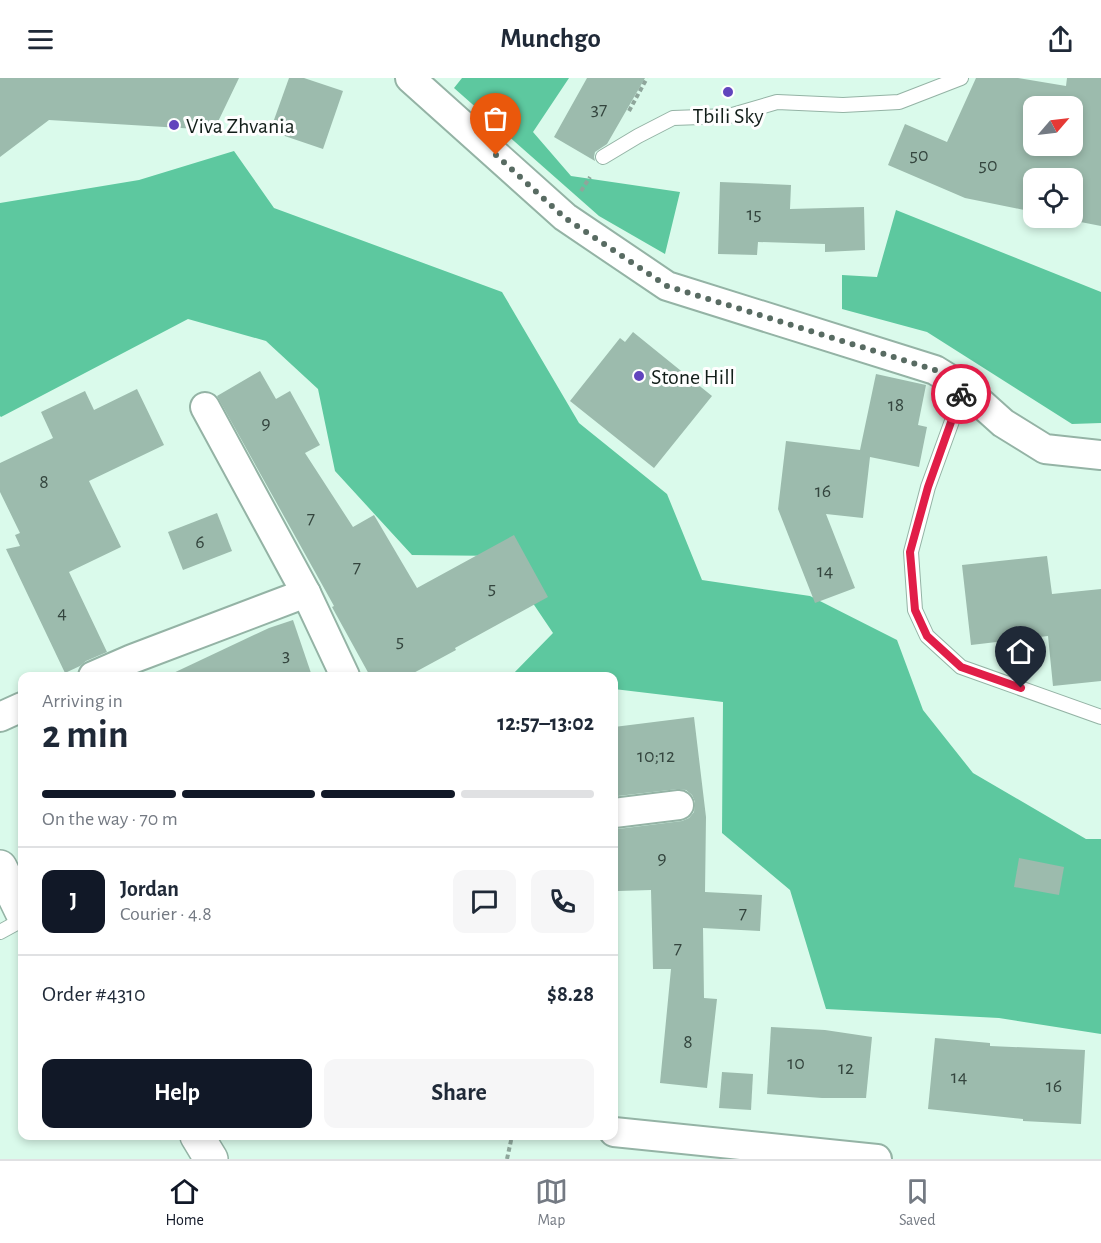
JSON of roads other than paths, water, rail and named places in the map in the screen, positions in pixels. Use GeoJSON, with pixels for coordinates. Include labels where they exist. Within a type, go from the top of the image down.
{"type":"FeatureCollection","features":[{"type":"Feature","properties":{"kind":"street"},"geometry":{"type":"LineString","coordinates":[[410,78],[565,218],[667,286],[935,370],[964,388],[1003,423],[1045,449],[1101,455]]}},
{"type":"Feature","properties":{"kind":"street"},"geometry":{"type":"LineString","coordinates":[[205,407],[306,593],[343,672]]}},
{"type":"Feature","properties":{"kind":"street"},"geometry":{"type":"LineString","coordinates":[[102,672],[306,593]]}},
{"type":"Feature","properties":{"kind":"street"},"geometry":{"type":"LineString","coordinates":[[0,717],[18,709]]}},
{"type":"Feature","properties":{"kind":"street"},"geometry":{"type":"LineString","coordinates":[[618,813],[679,805]]}},
{"type":"Feature","properties":{"kind":"street"},"geometry":{"type":"LineString","coordinates":[[0,867],[18,904]]}},
{"type":"Feature","properties":{"kind":"street"},"geometry":{"type":"LineString","coordinates":[[618,1132],[877,1159]]}},
{"type":"Feature","properties":{"kind":"street"},"geometry":{"type":"LineString","coordinates":[[199,1140],[211,1159]]}},
{"type":"Feature","properties":{"kind":"lane"},"geometry":{"type":"LineString","coordinates":[[603,157],[673,118],[729,116],[777,102],[843,105],[899,102],[961,78]]}},
{"type":"Feature","properties":{"kind":"lane"},"geometry":{"type":"LineString","coordinates":[[964,388],[928,487],[910,552],[915,610],[927,636],[961,667],[1101,717]]}},
{"type":"Feature","properties":{"kind":"lane"},"geometry":{"type":"LineString","coordinates":[[0,932],[18,922]]}},
{"type":"Feature","properties":{"kind":"place","name":"Tbili Sky"},"geometry":{"type":"Point","coordinates":[728,92]}},
{"type":"Feature","properties":{"kind":"place","name":"Viva Zhvania"},"geometry":{"type":"Point","coordinates":[174,125]}},
{"type":"Feature","properties":{"kind":"place","name":"Stone Hill"},"geometry":{"type":"Point","coordinates":[639,376]}}]}
